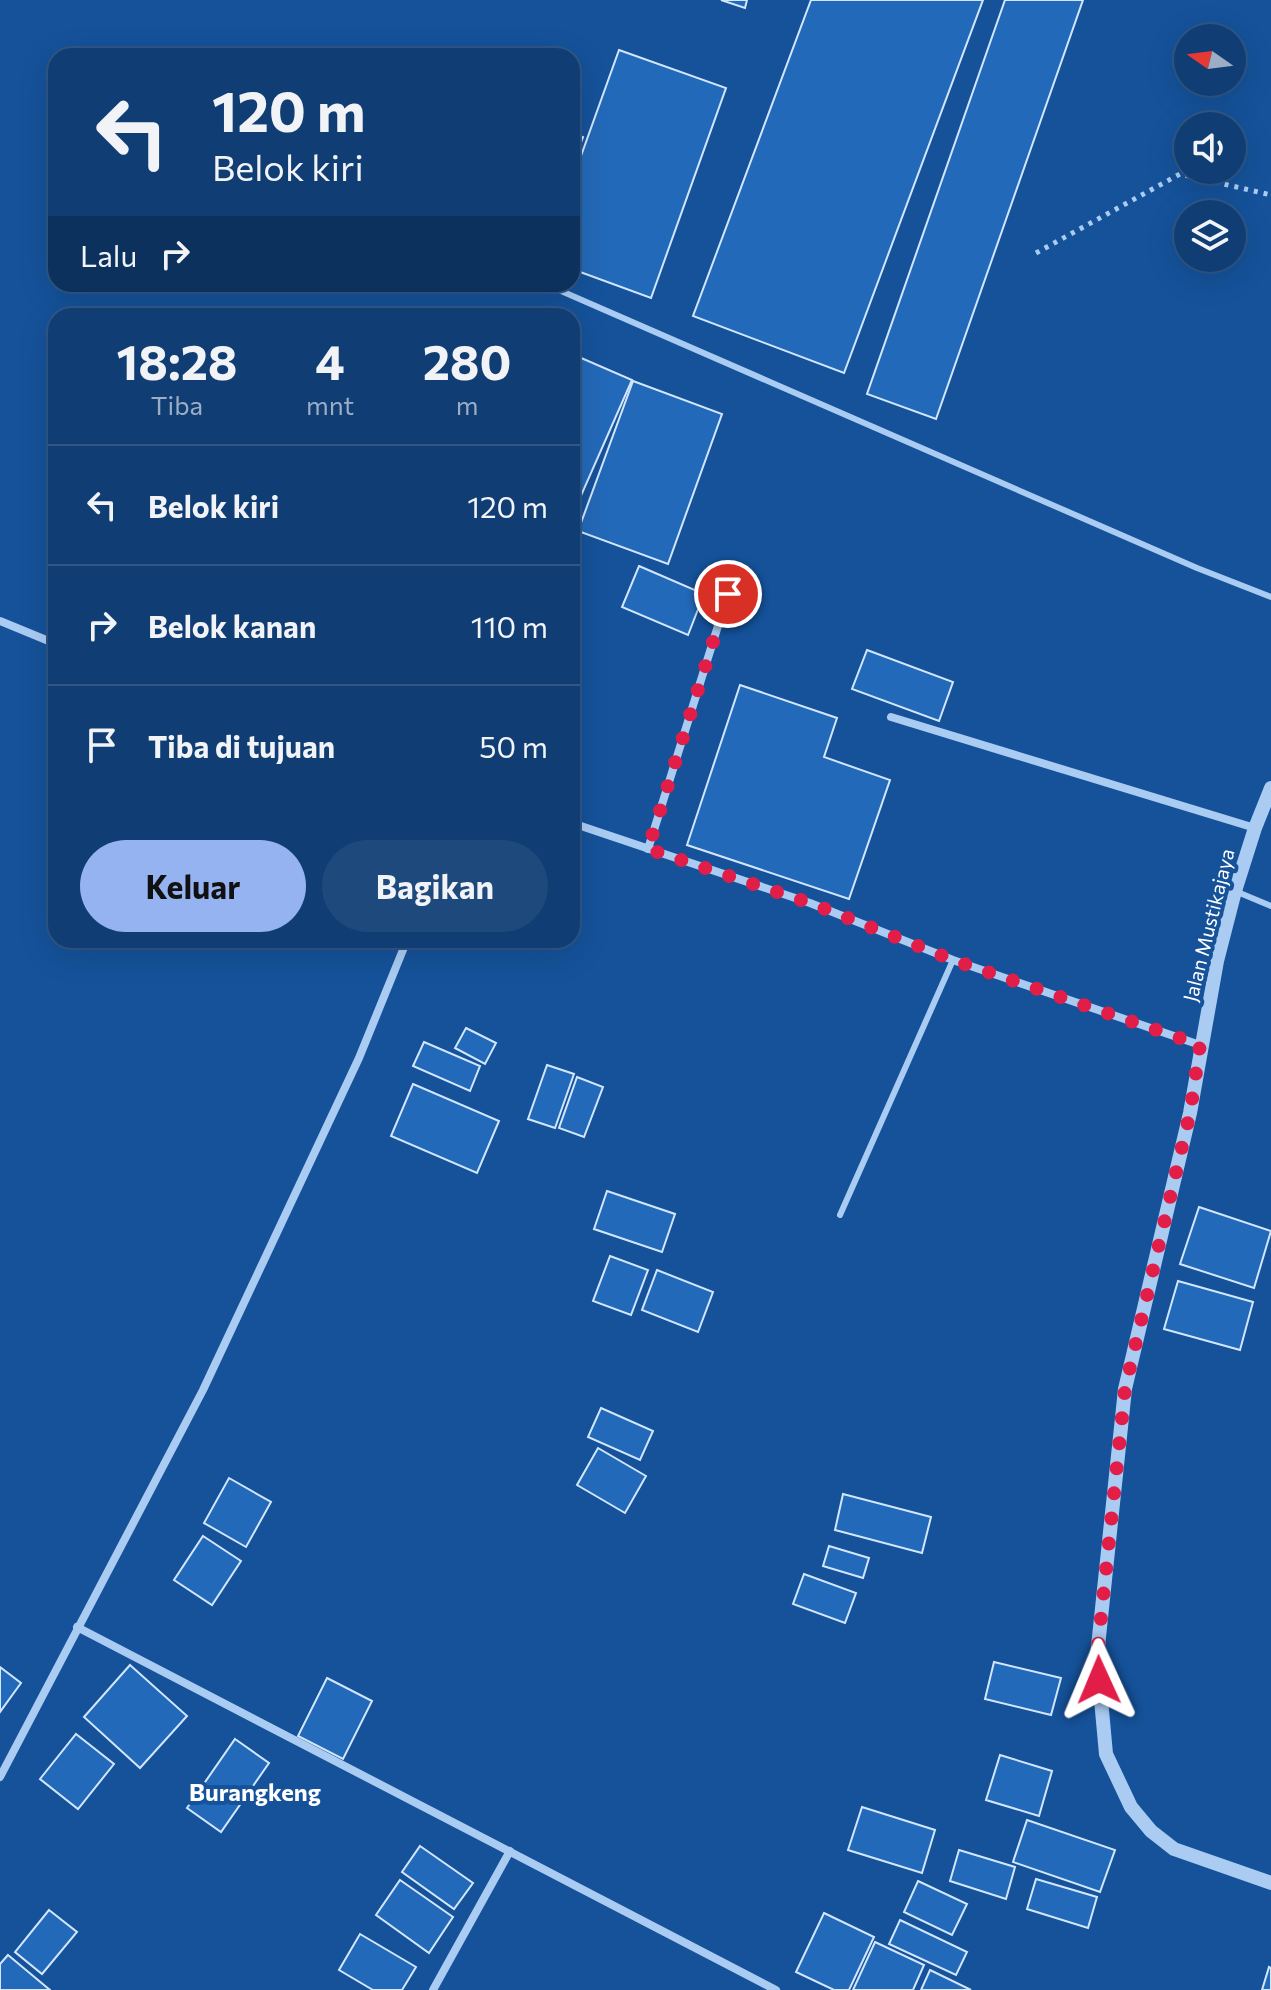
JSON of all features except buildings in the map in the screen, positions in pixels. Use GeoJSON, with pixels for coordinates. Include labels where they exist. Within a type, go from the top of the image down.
{"type":"FeatureCollection","features":[{"type":"Feature","properties":{"kind":"street"},"geometry":{"type":"LineString","coordinates":[[648,849],[728,594]]}},
{"type":"Feature","properties":{"kind":"street"},"geometry":{"type":"LineString","coordinates":[[0,621],[48,641]]}},
{"type":"Feature","properties":{"kind":"street"},"geometry":{"type":"LineString","coordinates":[[891,717],[1255,828]]}},
{"type":"Feature","properties":{"kind":"street","name":"Jalan Mustikajaya"},"geometry":{"type":"LineString","coordinates":[[1271,788],[1235,891],[1200,1045],[1190,1113],[1125,1389],[1097,1656],[1106,1754],[1131,1807],[1151,1831],[1174,1849],[1271,1883]]}},
{"type":"Feature","properties":{"kind":"street"},"geometry":{"type":"LineString","coordinates":[[580,826],[810,903],[953,960],[1200,1045]]}},
{"type":"Feature","properties":{"kind":"street"},"geometry":{"type":"LineString","coordinates":[[0,1777],[203,1390],[359,1058],[404,948]]}},
{"type":"Feature","properties":{"kind":"street"},"geometry":{"type":"LineString","coordinates":[[77,1627],[776,1990]]}},
{"type":"Feature","properties":{"kind":"street"},"geometry":{"type":"LineString","coordinates":[[433,1990],[510,1851]]}},
{"type":"Feature","properties":{"kind":"lane"},"geometry":{"type":"LineString","coordinates":[[563,292],[1197,568],[1271,597]]}},
{"type":"Feature","properties":{"kind":"lane"},"geometry":{"type":"LineString","coordinates":[[1235,891],[1271,906]]}},
{"type":"Feature","properties":{"kind":"lane"},"geometry":{"type":"LineString","coordinates":[[840,1215],[953,960]]}},
{"type":"Feature","properties":{"kind":"path"},"geometry":{"type":"LineString","coordinates":[[1036,253],[1180,174],[1271,195]]}},
{"type":"Feature","properties":{"kind":"district","name":"Burangkeng"},"geometry":{"type":"Point","coordinates":[255,1791]}},
{"type":"Feature","properties":{"kind":"route"},"geometry":{"type":"LineString","coordinates":[[728,594],[648,849],[810,903],[953,960],[1200,1045],[1190,1113],[1125,1389],[1097,1656],[1099,1680]]}}]}
